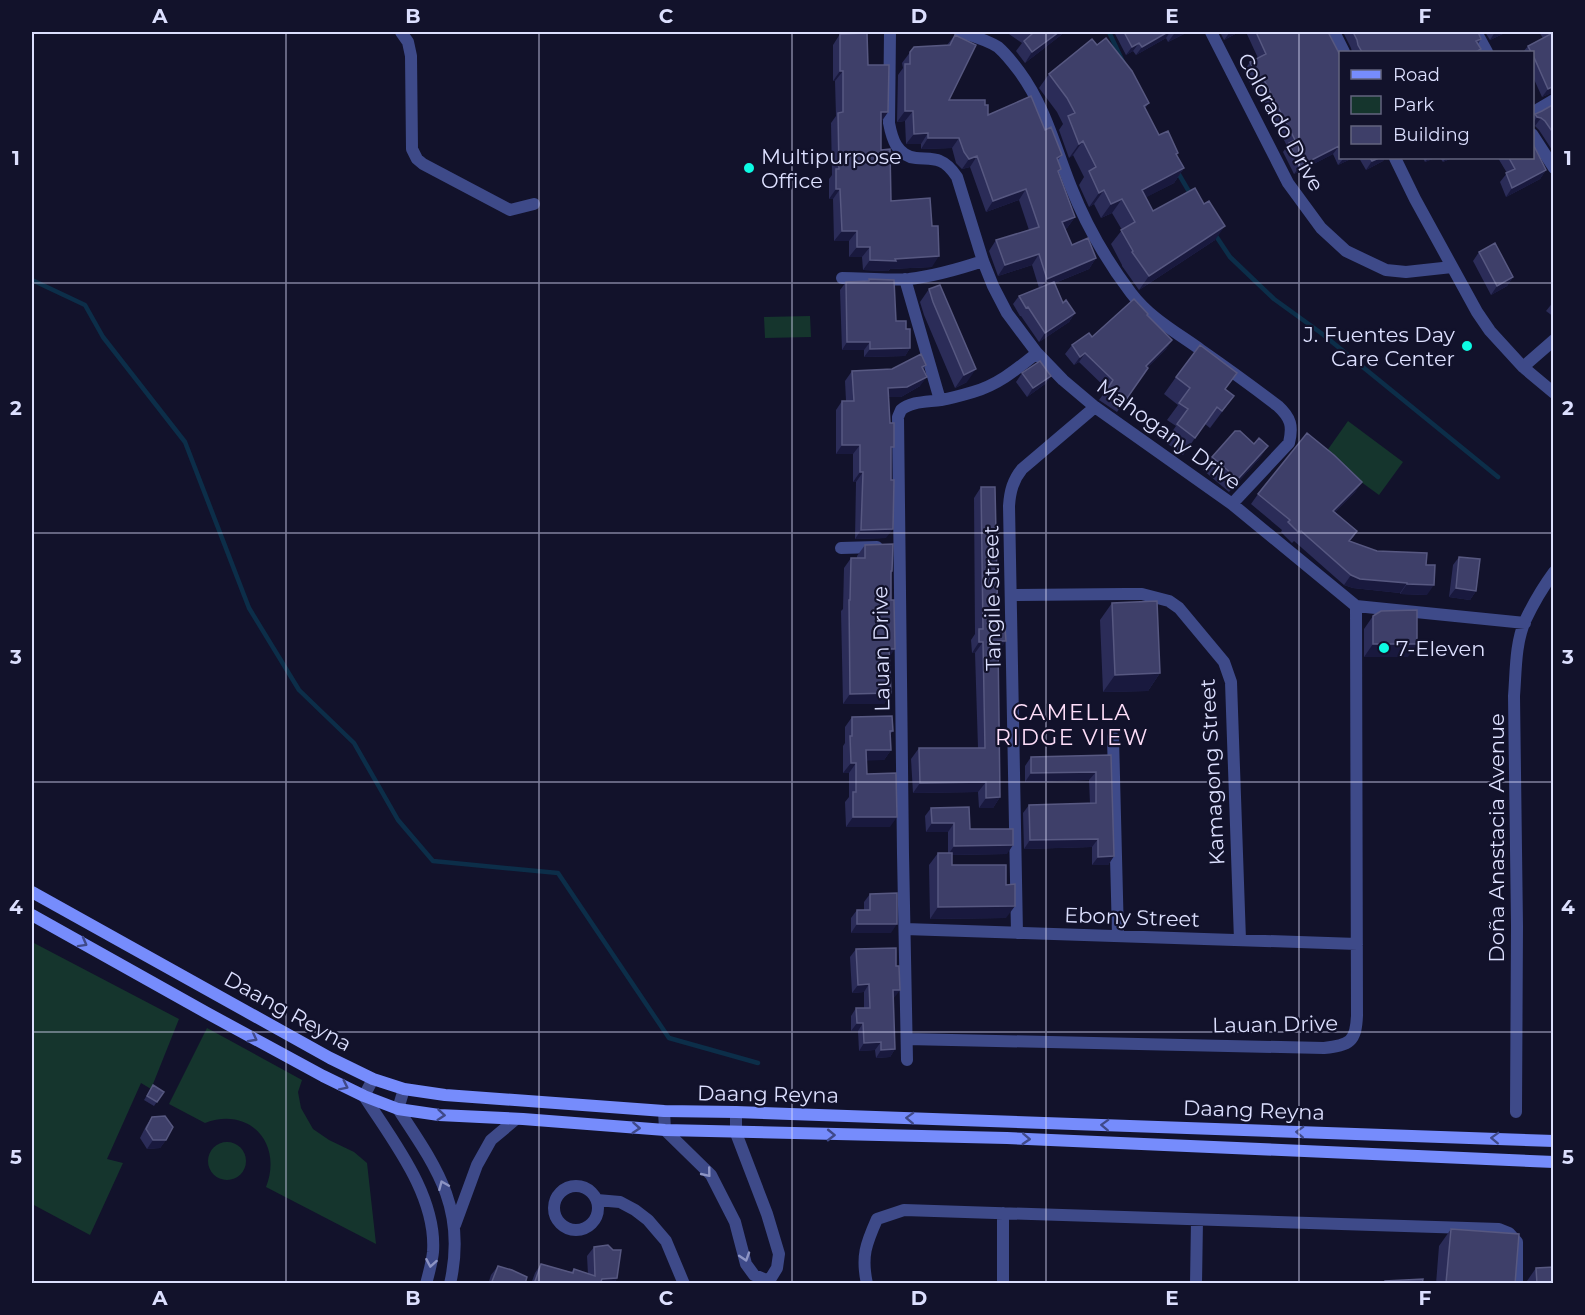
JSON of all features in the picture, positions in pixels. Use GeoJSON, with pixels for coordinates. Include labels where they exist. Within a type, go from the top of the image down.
{"type":"FeatureCollection","features":[{"type":"Feature","properties":{"kind":"main road","name":"Daang Reyna"},"geometry":{"type":"LineString","coordinates":[[32,892],[330,1058],[373,1078],[404,1089],[445,1095],[664,1112],[736,1112],[1554,1140]]}},
{"type":"Feature","properties":{"kind":"main road","name":"Daang Reyna"},"geometry":{"type":"LineString","coordinates":[[32,915],[207,1013],[364,1096],[398,1109],[439,1115],[665,1130],[1007,1138],[1554,1162]]}},
{"type":"Feature","properties":{"kind":"main road"},"geometry":{"type":"LineString","coordinates":[[1524,1161],[1525,1140]]}},
{"type":"Feature","properties":{"kind":"street"},"geometry":{"type":"LineString","coordinates":[[401,32],[408,42],[411,56],[412,149],[417,159],[510,210],[534,204]]}},
{"type":"Feature","properties":{"kind":"street","name":"Mahogany Drive"},"geometry":{"type":"LineString","coordinates":[[890,32],[889,123],[896,146],[912,158],[942,161],[957,177],[993,286],[1007,314],[1037,353],[1063,380],[1095,406],[1232,504],[1356,606]]}},
{"type":"Feature","properties":{"kind":"street"},"geometry":{"type":"LineString","coordinates":[[960,32],[998,47],[1024,78],[1040,105],[1070,185],[1090,230],[1110,264],[1139,303],[1157,321],[1286,413],[1290,422],[1289,443],[1232,504]]}},
{"type":"Feature","properties":{"kind":"street","name":"Colorado Drive"},"geometry":{"type":"LineString","coordinates":[[1211,32],[1288,183],[1321,228],[1346,251],[1386,270],[1406,272],[1452,267]]}},
{"type":"Feature","properties":{"kind":"street"},"geometry":{"type":"LineString","coordinates":[[1334,32],[1344,51]]}},
{"type":"Feature","properties":{"kind":"street"},"geometry":{"type":"LineString","coordinates":[[1476,32],[1486,51]]}},
{"type":"Feature","properties":{"kind":"street"},"geometry":{"type":"LineString","coordinates":[[1534,111],[1554,100]]}},
{"type":"Feature","properties":{"kind":"street"},"geometry":{"type":"LineString","coordinates":[[1534,136],[1554,168]]}},
{"type":"Feature","properties":{"kind":"street"},"geometry":{"type":"LineString","coordinates":[[1395,159],[1477,312],[1490,331],[1523,367],[1554,393]]}},
{"type":"Feature","properties":{"kind":"street"},"geometry":{"type":"LineString","coordinates":[[842,278],[906,279],[943,273],[983,261]]}},
{"type":"Feature","properties":{"kind":"street"},"geometry":{"type":"LineString","coordinates":[[906,279],[940,400]]}},
{"type":"Feature","properties":{"kind":"street"},"geometry":{"type":"LineString","coordinates":[[1523,367],[1554,339]]}},
{"type":"Feature","properties":{"kind":"street","name":"Lauan Drive"},"geometry":{"type":"LineString","coordinates":[[907,1060],[898,417],[905,406],[976,392],[996,383],[1037,353]]}},
{"type":"Feature","properties":{"kind":"street","name":"Tangile Street"},"geometry":{"type":"LineString","coordinates":[[1017,933],[1010,492],[1015,478],[1023,469],[1095,406]]}},
{"type":"Feature","properties":{"kind":"street"},"geometry":{"type":"LineString","coordinates":[[841,548],[899,546]]}},
{"type":"Feature","properties":{"kind":"street","name":"Doña Anastacia Avenue"},"geometry":{"type":"LineString","coordinates":[[1516,1112],[1517,926],[1514,696],[1519,645],[1525,623],[1554,572]]}},
{"type":"Feature","properties":{"kind":"street","name":"Kamagong Street"},"geometry":{"type":"LineString","coordinates":[[1011,595],[1142,594],[1162,599],[1179,608],[1224,662],[1231,682],[1240,940]]}},
{"type":"Feature","properties":{"kind":"street"},"geometry":{"type":"LineString","coordinates":[[1356,606],[1525,623]]}},
{"type":"Feature","properties":{"kind":"street","name":"Lauan Drive"},"geometry":{"type":"LineString","coordinates":[[907,1039],[1324,1048],[1346,1045],[1353,1038],[1357,1026],[1356,606]]}},
{"type":"Feature","properties":{"kind":"street"},"geometry":{"type":"LineString","coordinates":[[1113,737],[1118,936]]}},
{"type":"Feature","properties":{"kind":"street","name":"Ebony Street"},"geometry":{"type":"LineString","coordinates":[[905,929],[1357,945]]}},
{"type":"Feature","properties":{"kind":"street"},"geometry":{"type":"LineString","coordinates":[[373,1078],[364,1096],[412,1173],[426,1204],[432,1226],[433,1252],[426,1284]]}},
{"type":"Feature","properties":{"kind":"street"},"geometry":{"type":"LineString","coordinates":[[404,1089],[398,1109],[432,1161],[450,1202],[455,1226],[455,1251],[450,1284]]}},
{"type":"Feature","properties":{"kind":"street"},"geometry":{"type":"LineString","coordinates":[[664,1112],[665,1130],[711,1175],[735,1222],[746,1264],[754,1275],[769,1282],[777,1268],[779,1254],[767,1214],[736,1133],[736,1112]]}},
{"type":"Feature","properties":{"kind":"street"},"geometry":{"type":"LineString","coordinates":[[455,1226],[477,1165],[491,1140],[516,1119]]}},
{"type":"Feature","properties":{"kind":"street"},"geometry":{"type":"LineString","coordinates":[[597,1200],[620,1202],[648,1220],[666,1241],[684,1284]]}},
{"type":"Feature","properties":{"kind":"street"},"geometry":{"type":"LineString","coordinates":[[867,1284],[863,1261],[868,1240],[878,1219],[904,1210],[1499,1230],[1509,1233],[1517,1242],[1517,1284]]}},
{"type":"Feature","properties":{"kind":"street"},"geometry":{"type":"LineString","coordinates":[[1003,1213],[1003,1284]]}},
{"type":"Feature","properties":{"kind":"street"},"geometry":{"type":"LineString","coordinates":[[1196,1284],[1197,1220]]}},
{"type":"Feature","properties":{"kind":"green space"},"geometry":{"type":"Polygon","coordinates":[[[810,316],[811,337],[765,338],[764,317],[810,316]]]}},
{"type":"Feature","properties":{"kind":"green space"},"geometry":{"type":"Polygon","coordinates":[[[1348,421],[1403,462],[1379,495],[1324,455],[1348,421]]]}},
{"type":"Feature","properties":{"kind":"green space"},"geometry":{"type":"Polygon","coordinates":[[[32,942],[179,1019],[151,1089],[141,1083],[107,1159],[123,1163],[90,1235],[32,1204],[32,942]]]}},
{"type":"Feature","properties":{"kind":"green space"},"geometry":{"type":"Polygon","coordinates":[[[207,1028],[302,1080],[298,1092],[301,1108],[313,1129],[354,1152],[367,1163],[376,1244],[266,1187],[270,1171],[270,1156],[266,1143],[249,1124],[221,1119],[205,1123],[169,1104],[207,1028]]]}},
{"type":"Feature","properties":{"kind":"green space"},"geometry":{"type":"Polygon","coordinates":[[[227,1142],[241,1147],[246,1161],[241,1175],[227,1180],[213,1175],[208,1161],[213,1147],[227,1142]]]}},
{"type":"Feature","properties":{"kind":"building"},"geometry":{"type":"Polygon","coordinates":[[[1028,32],[1059,32],[1032,52],[1024,41],[1032,34],[1028,32]]]}},
{"type":"Feature","properties":{"kind":"building"},"geometry":{"type":"Polygon","coordinates":[[[1124,32],[1168,32],[1142,47],[1139,43],[1132,47],[1124,32]]]}},
{"type":"Feature","properties":{"kind":"building"},"geometry":{"type":"Polygon","coordinates":[[[1256,32],[1328,32],[1339,53],[1339,146],[1300,166],[1289,143],[1295,140],[1263,78],[1259,80],[1250,62],[1266,54],[1256,32]]]}},
{"type":"Feature","properties":{"kind":"building"},"geometry":{"type":"Polygon","coordinates":[[[1353,32],[1478,32],[1481,39],[1476,41],[1481,49],[1478,51],[1361,51],[1353,32]]]}},
{"type":"Feature","properties":{"kind":"building"},"geometry":{"type":"Polygon","coordinates":[[[1550,32],[1554,32],[1554,86],[1548,89],[1534,57],[1534,51],[1530,51],[1528,46],[1551,34],[1550,32]]]}},
{"type":"Feature","properties":{"kind":"building"},"geometry":{"type":"Polygon","coordinates":[[[867,33],[868,65],[889,65],[888,112],[881,112],[881,150],[890,149],[891,201],[930,198],[932,226],[938,226],[939,256],[895,259],[896,261],[870,260],[870,247],[857,247],[857,231],[842,231],[840,189],[836,189],[836,169],[839,169],[838,113],[843,112],[840,34],[867,33]]]}},
{"type":"Feature","properties":{"kind":"building"},"geometry":{"type":"Polygon","coordinates":[[[955,35],[976,45],[949,100],[985,100],[985,105],[988,105],[988,115],[1031,96],[1045,130],[1051,127],[1062,155],[1057,158],[1061,169],[1058,171],[1075,217],[1062,222],[1072,245],[1088,238],[1096,258],[1047,279],[1039,254],[1005,265],[996,240],[1039,227],[1026,189],[993,201],[977,156],[969,159],[959,138],[928,138],[928,133],[914,134],[913,111],[905,111],[905,64],[910,64],[910,52],[914,47],[950,45],[955,35]]]}},
{"type":"Feature","properties":{"kind":"building"},"geometry":{"type":"Polygon","coordinates":[[[1106,38],[1132,71],[1149,103],[1144,106],[1159,135],[1168,131],[1184,168],[1142,190],[1153,211],[1195,188],[1204,204],[1209,201],[1225,226],[1149,276],[1132,252],[1121,230],[1135,222],[1122,199],[1111,204],[1104,190],[1099,193],[1089,171],[1096,167],[1083,141],[1079,144],[1068,116],[1075,113],[1049,74],[1092,39],[1097,45],[1106,38]]]}},
{"type":"Feature","properties":{"kind":"building"},"geometry":{"type":"Polygon","coordinates":[[[1554,104],[1554,134],[1545,121],[1535,114],[1554,104]]]}},
{"type":"Feature","properties":{"kind":"building"},"geometry":{"type":"Polygon","coordinates":[[[1534,146],[1546,170],[1512,188],[1506,173],[1515,169],[1510,159],[1534,159],[1534,146]]]}},
{"type":"Feature","properties":{"kind":"building"},"geometry":{"type":"Polygon","coordinates":[[[1495,243],[1513,277],[1497,286],[1479,252],[1495,243]]]}},
{"type":"Feature","properties":{"kind":"building"},"geometry":{"type":"Polygon","coordinates":[[[869,279],[894,280],[896,321],[906,321],[906,329],[910,329],[910,348],[870,349],[870,342],[847,342],[846,282],[869,281],[869,279]]]}},
{"type":"Feature","properties":{"kind":"building"},"geometry":{"type":"Polygon","coordinates":[[[1054,282],[1063,303],[1066,300],[1075,313],[1045,333],[1019,296],[1054,282]]]}},
{"type":"Feature","properties":{"kind":"building"},"geometry":{"type":"Polygon","coordinates":[[[940,285],[976,369],[964,375],[929,289],[940,285]]]}},
{"type":"Feature","properties":{"kind":"building"},"geometry":{"type":"Polygon","coordinates":[[[1134,299],[1172,340],[1146,366],[1148,368],[1123,404],[1106,391],[1113,380],[1085,353],[1080,357],[1072,345],[1089,333],[1092,337],[1134,299]]]}},
{"type":"Feature","properties":{"kind":"building"},"geometry":{"type":"Polygon","coordinates":[[[1200,345],[1237,373],[1225,389],[1234,396],[1222,411],[1217,407],[1195,438],[1177,424],[1188,409],[1179,403],[1190,388],[1176,377],[1200,345]]]}},
{"type":"Feature","properties":{"kind":"building"},"geometry":{"type":"Polygon","coordinates":[[[921,354],[926,365],[922,367],[927,377],[907,387],[888,388],[890,423],[894,423],[894,447],[891,447],[891,480],[894,480],[893,529],[861,530],[863,472],[860,472],[860,445],[842,445],[842,401],[854,401],[852,371],[892,369],[921,354]]]}},
{"type":"Feature","properties":{"kind":"building"},"geometry":{"type":"Polygon","coordinates":[[[1040,361],[1051,376],[1033,388],[1022,373],[1040,361]]]}},
{"type":"Feature","properties":{"kind":"building"},"geometry":{"type":"Polygon","coordinates":[[[1235,431],[1240,431],[1254,444],[1259,438],[1268,446],[1238,479],[1212,457],[1235,431]]]}},
{"type":"Feature","properties":{"kind":"building"},"geometry":{"type":"Polygon","coordinates":[[[1307,433],[1362,482],[1333,511],[1357,531],[1349,541],[1377,551],[1427,553],[1426,565],[1435,565],[1434,585],[1360,579],[1351,575],[1301,531],[1299,533],[1288,522],[1290,520],[1258,494],[1307,433]]]}},
{"type":"Feature","properties":{"kind":"building"},"geometry":{"type":"Polygon","coordinates":[[[981,487],[995,487],[998,628],[1005,628],[1006,641],[998,641],[1000,797],[986,798],[986,782],[920,783],[919,748],[985,748],[983,642],[979,642],[979,629],[983,629],[981,487]]]}},
{"type":"Feature","properties":{"kind":"building"},"geometry":{"type":"Polygon","coordinates":[[[893,544],[891,600],[894,600],[895,649],[889,649],[891,693],[850,694],[851,558],[865,558],[865,545],[893,544]]]}},
{"type":"Feature","properties":{"kind":"building"},"geometry":{"type":"Polygon","coordinates":[[[1459,557],[1480,559],[1476,591],[1456,588],[1459,557]]]}},
{"type":"Feature","properties":{"kind":"building"},"geometry":{"type":"Polygon","coordinates":[[[1157,601],[1160,673],[1115,675],[1112,603],[1157,601]]]}},
{"type":"Feature","properties":{"kind":"building"},"geometry":{"type":"Polygon","coordinates":[[[1417,610],[1417,644],[1373,644],[1373,616],[1381,611],[1417,610]]]}},
{"type":"Feature","properties":{"kind":"building"},"geometry":{"type":"Polygon","coordinates":[[[892,716],[891,750],[866,750],[867,774],[896,773],[897,817],[853,817],[856,763],[851,763],[852,717],[892,716]]]}},
{"type":"Feature","properties":{"kind":"building"},"geometry":{"type":"Polygon","coordinates":[[[1111,755],[1114,856],[1098,857],[1098,839],[1030,840],[1029,805],[1096,803],[1096,772],[1031,773],[1031,757],[1111,755]]]}},
{"type":"Feature","properties":{"kind":"building"},"geometry":{"type":"Polygon","coordinates":[[[969,807],[970,829],[1013,829],[1013,845],[954,846],[954,823],[932,823],[931,808],[969,807]]]}},
{"type":"Feature","properties":{"kind":"building"},"geometry":{"type":"Polygon","coordinates":[[[938,853],[952,853],[952,865],[1006,865],[1006,885],[1015,884],[1015,906],[938,907],[938,853]]]}},
{"type":"Feature","properties":{"kind":"building"},"geometry":{"type":"Polygon","coordinates":[[[897,893],[897,924],[857,924],[857,910],[870,910],[870,894],[897,893]]]}},
{"type":"Feature","properties":{"kind":"building"},"geometry":{"type":"Polygon","coordinates":[[[896,948],[900,990],[893,990],[895,1049],[881,1050],[881,1042],[864,1043],[863,1023],[857,1023],[856,1008],[870,1008],[869,984],[858,985],[856,949],[896,948]]]}},
{"type":"Feature","properties":{"kind":"building"},"geometry":{"type":"Polygon","coordinates":[[[153,1085],[164,1092],[157,1102],[147,1096],[153,1085]]]}},
{"type":"Feature","properties":{"kind":"building"},"geometry":{"type":"Polygon","coordinates":[[[165,1116],[173,1127],[166,1140],[153,1140],[146,1129],[152,1117],[165,1116]]]}},
{"type":"Feature","properties":{"kind":"building"},"geometry":{"type":"Polygon","coordinates":[[[1451,1229],[1519,1234],[1515,1284],[1446,1283],[1451,1229]]]}},
{"type":"Feature","properties":{"kind":"building"},"geometry":{"type":"Polygon","coordinates":[[[608,1245],[613,1250],[621,1250],[617,1278],[602,1279],[600,1284],[534,1284],[541,1264],[573,1273],[574,1269],[595,1276],[594,1247],[608,1245]]]}},
{"type":"Feature","properties":{"kind":"building"},"geometry":{"type":"Polygon","coordinates":[[[498,1266],[527,1277],[525,1284],[491,1284],[498,1266]]]}},
{"type":"Feature","properties":{"kind":"building"},"geometry":{"type":"Polygon","coordinates":[[[1554,1267],[1554,1284],[1537,1284],[1536,1268],[1554,1267]]]}},
{"type":"Feature","properties":{"kind":"building"},"geometry":{"type":"Polygon","coordinates":[[[1423,1279],[1422,1284],[1385,1284],[1385,1281],[1423,1279]]]}},
{"type":"Feature","properties":{"kind":"waterway"},"geometry":{"type":"LineString","coordinates":[[1109,32],[1123,62]]}},
{"type":"Feature","properties":{"kind":"waterway"},"geometry":{"type":"LineString","coordinates":[[1177,171],[1191,195]]}},
{"type":"Feature","properties":{"kind":"waterway"},"geometry":{"type":"LineString","coordinates":[[1214,233],[1230,257],[1274,299],[1321,333],[1498,477]]}},
{"type":"Feature","properties":{"kind":"waterway"},"geometry":{"type":"LineString","coordinates":[[32,280],[85,305],[103,337],[185,442],[249,608],[299,690],[354,743],[398,820],[433,861],[558,873],[669,1038],[758,1063]]}},
{"type":"Feature","properties":{"kind":"place","name":"Multipurpose Office"},"geometry":{"type":"Point","coordinates":[749,168]}},
{"type":"Feature","properties":{"kind":"place","name":"J. Fuentes Day Care Center"},"geometry":{"type":"Point","coordinates":[1467,346]}},
{"type":"Feature","properties":{"kind":"place","name":"7-Eleven"},"geometry":{"type":"Point","coordinates":[1384,648]}},
{"type":"Feature","properties":{"kind":"district","name":"CAMELLA RIDGE VIEW"},"geometry":{"type":"Point","coordinates":[1072,724]}}]}
